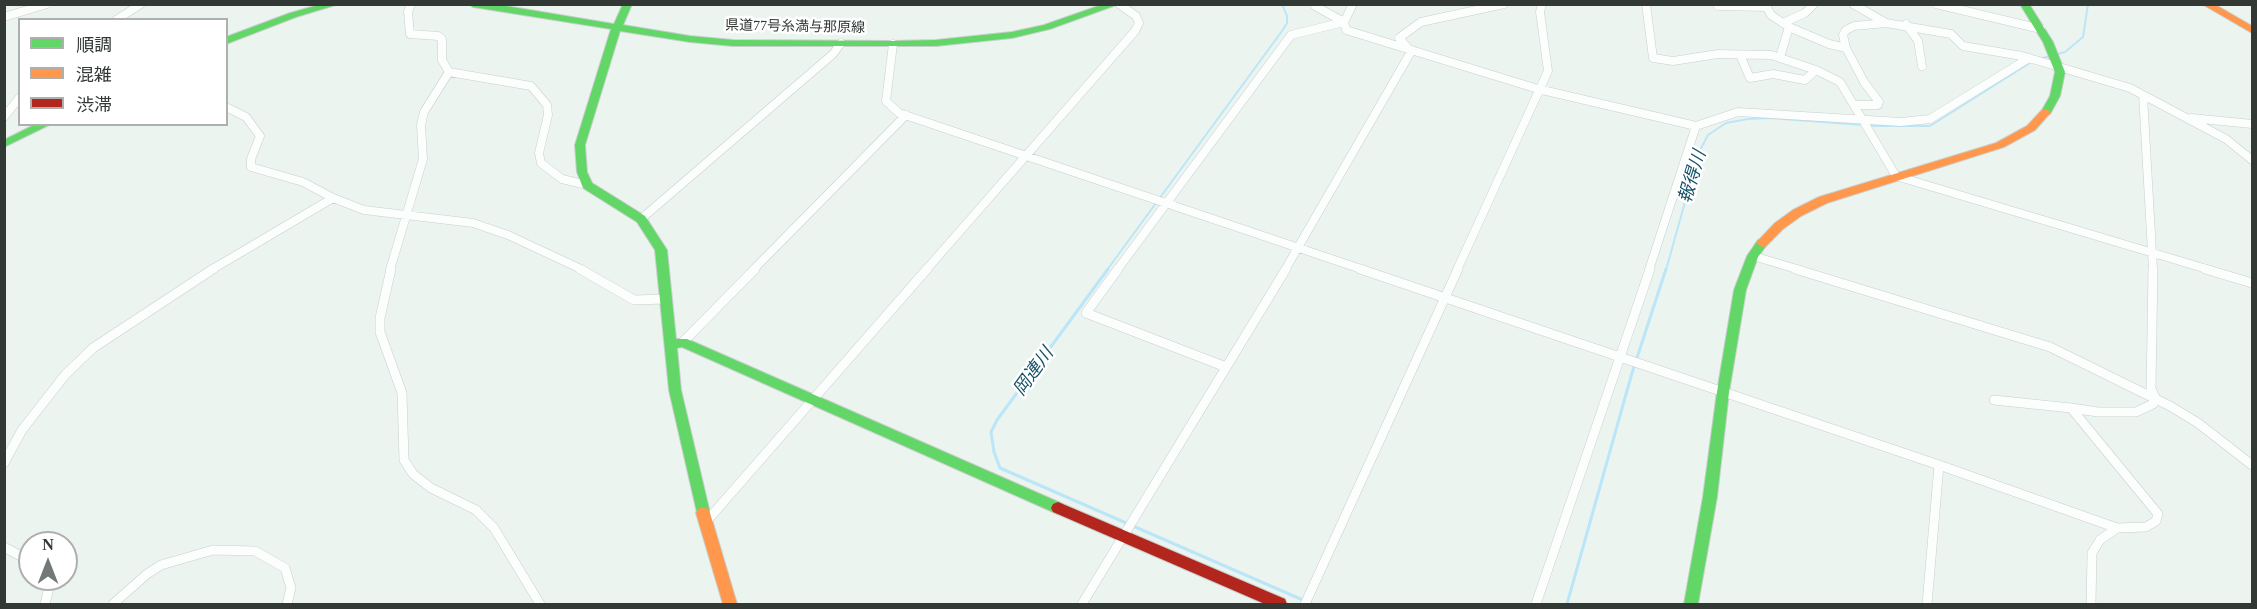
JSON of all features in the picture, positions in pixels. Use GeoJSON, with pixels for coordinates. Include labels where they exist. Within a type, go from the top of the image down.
{"type":"FeatureCollection","features":[{"type":"Feature","properties":{"kind":"main road"},"geometry":{"type":"LineString","coordinates":[[228,40],[293,15],[335,4]]}},
{"type":"Feature","properties":{"kind":"main road","name":"県道77号糸満与那原線"},"geometry":{"type":"LineString","coordinates":[[473,4],[616,29],[733,43],[893,44],[954,42],[1012,35],[1047,27],[1117,4]]}},
{"type":"Feature","properties":{"kind":"main road"},"geometry":{"type":"LineString","coordinates":[[628,4],[616,29],[580,145],[582,172],[587,185],[641,219],[661,250],[675,390],[705,524],[730,604]]}},
{"type":"Feature","properties":{"kind":"main road"},"geometry":{"type":"LineString","coordinates":[[1690,604],[1710,497],[1723,392],[1740,291],[1753,256],[1766,238],[1797,213],[1823,200],[2000,145],[2031,128],[2043,117],[2055,96],[2060,72],[2041,29],[2024,4]]}},
{"type":"Feature","properties":{"kind":"main road"},"geometry":{"type":"LineString","coordinates":[[2206,4],[2253,30]]}},
{"type":"Feature","properties":{"kind":"main road"},"geometry":{"type":"LineString","coordinates":[[4,144],[42,126]]}},
{"type":"Feature","properties":{"kind":"main road"},"geometry":{"type":"LineString","coordinates":[[669,345],[683,342],[1121,537],[1280,604]]}},
{"type":"Feature","properties":{"kind":"street"},"geometry":{"type":"LineString","coordinates":[[4,17],[47,4]]}},
{"type":"Feature","properties":{"kind":"street"},"geometry":{"type":"LineString","coordinates":[[119,18],[141,4]]}},
{"type":"Feature","properties":{"kind":"street"},"geometry":{"type":"LineString","coordinates":[[411,4],[408,12],[410,34],[438,36],[442,39],[442,60],[449,72]]}},
{"type":"Feature","properties":{"kind":"street"},"geometry":{"type":"LineString","coordinates":[[705,524],[1135,31],[1139,23],[1136,16],[1117,4]]}},
{"type":"Feature","properties":{"kind":"street"},"geometry":{"type":"LineString","coordinates":[[1344,22],[1353,4]]}},
{"type":"Feature","properties":{"kind":"street"},"geometry":{"type":"LineString","coordinates":[[1412,50],[1401,43],[1399,38],[1421,22],[1504,4]]}},
{"type":"Feature","properties":{"kind":"street"},"geometry":{"type":"LineString","coordinates":[[1305,604],[1548,71],[1540,12],[1542,4]]}},
{"type":"Feature","properties":{"kind":"street"},"geometry":{"type":"LineString","coordinates":[[1646,4],[1653,58],[1673,61],[1718,54],[1756,54],[1780,57],[1816,70],[1840,82],[1896,176],[2153,255],[2253,283]]}},
{"type":"Feature","properties":{"kind":"street"},"geometry":{"type":"LineString","coordinates":[[1780,57],[1786,25],[1805,13],[1814,4]]}},
{"type":"Feature","properties":{"kind":"street"},"geometry":{"type":"LineString","coordinates":[[1936,4],[2041,29]]}},
{"type":"Feature","properties":{"kind":"street"},"geometry":{"type":"LineString","coordinates":[[1856,5],[1886,23]]}},
{"type":"Feature","properties":{"kind":"street"},"geometry":{"type":"LineString","coordinates":[[1315,6],[1344,22],[1347,30],[1538,90],[1696,126],[1738,112],[1901,122],[1930,119],[2029,58]]}},
{"type":"Feature","properties":{"kind":"street"},"geometry":{"type":"LineString","coordinates":[[1718,6],[1766,6],[1772,15],[1786,25],[1829,44],[1846,48]]}},
{"type":"Feature","properties":{"kind":"street"},"geometry":{"type":"LineString","coordinates":[[1226,367],[1086,313],[1291,34],[1344,22]]}},
{"type":"Feature","properties":{"kind":"street"},"geometry":{"type":"LineString","coordinates":[[1906,24],[1918,41],[1922,66]]}},
{"type":"Feature","properties":{"kind":"street"},"geometry":{"type":"LineString","coordinates":[[1854,105],[1878,105],[1879,102],[1854,67],[1843,35],[1846,30],[1854,26],[1906,24],[1951,34],[1963,46],[2029,58],[2100,78],[2143,94],[2226,139],[2253,159]]}},
{"type":"Feature","properties":{"kind":"street"},"geometry":{"type":"LineString","coordinates":[[641,219],[833,54],[841,43]]}},
{"type":"Feature","properties":{"kind":"street"},"geometry":{"type":"LineString","coordinates":[[893,44],[886,101],[906,115],[1939,465],[2117,528],[2146,527],[2156,521],[2158,514],[2072,408]]}},
{"type":"Feature","properties":{"kind":"street"},"geometry":{"type":"LineString","coordinates":[[1082,604],[1299,247],[1412,50]]}},
{"type":"Feature","properties":{"kind":"street"},"geometry":{"type":"LineString","coordinates":[[1740,55],[1750,78],[1773,74],[1805,80],[1816,70]]}},
{"type":"Feature","properties":{"kind":"street"},"geometry":{"type":"LineString","coordinates":[[449,72],[531,86],[547,105],[548,115],[539,153],[541,163],[562,179],[587,185]]}},
{"type":"Feature","properties":{"kind":"street"},"geometry":{"type":"LineString","coordinates":[[449,72],[424,112],[421,125],[423,159],[406,213],[380,318],[380,332],[402,393],[405,459],[413,474],[430,488],[469,506],[494,528],[540,604]]}},
{"type":"Feature","properties":{"kind":"street"},"geometry":{"type":"LineString","coordinates":[[2143,94],[2153,255],[2151,389],[2157,399]]}},
{"type":"Feature","properties":{"kind":"street"},"geometry":{"type":"LineString","coordinates":[[4,117],[18,100]]}},
{"type":"Feature","properties":{"kind":"street"},"geometry":{"type":"LineString","coordinates":[[228,108],[246,117],[260,136],[251,159],[251,167],[265,173],[303,182],[333,198],[364,210],[406,213],[472,223],[508,235],[575,266],[634,300],[666,299]]}},
{"type":"Feature","properties":{"kind":"street"},"geometry":{"type":"LineString","coordinates":[[683,342],[906,115]]}},
{"type":"Feature","properties":{"kind":"street"},"geometry":{"type":"LineString","coordinates":[[2185,117],[2253,124]]}},
{"type":"Feature","properties":{"kind":"street"},"geometry":{"type":"LineString","coordinates":[[1536,604],[1624,358],[1696,126]]}},
{"type":"Feature","properties":{"kind":"street"},"geometry":{"type":"LineString","coordinates":[[4,463],[22,430],[65,375],[93,348],[228,259],[333,198]]}},
{"type":"Feature","properties":{"kind":"street"},"geometry":{"type":"LineString","coordinates":[[1753,256],[2050,347],[2157,399],[2198,423],[2253,465]]}},
{"type":"Feature","properties":{"kind":"street"},"geometry":{"type":"LineString","coordinates":[[1994,400],[2098,412],[2136,412],[2153,404],[2157,399]]}},
{"type":"Feature","properties":{"kind":"street"},"geometry":{"type":"LineString","coordinates":[[1927,604],[1939,465]]}},
{"type":"Feature","properties":{"kind":"street"},"geometry":{"type":"LineString","coordinates":[[2091,604],[2092,553],[2100,540],[2117,528]]}},
{"type":"Feature","properties":{"kind":"street"},"geometry":{"type":"LineString","coordinates":[[4,547],[18,555]]}},
{"type":"Feature","properties":{"kind":"street"},"geometry":{"type":"LineString","coordinates":[[113,604],[147,574],[160,566],[213,550],[255,551],[285,567],[291,588],[287,604]]}},
{"type":"Feature","properties":{"kind":"waterway","name":"岡連川"},"geometry":{"type":"LineString","coordinates":[[1107,270],[1282,31],[1287,23],[1287,16],[1283,6],[1279,4]]}},
{"type":"Feature","properties":{"kind":"waterway","name":"報得川"},"geometry":{"type":"LineString","coordinates":[[2039,59],[2065,52],[2083,37],[2088,4]]}},
{"type":"Feature","properties":{"kind":"waterway","name":"報得川"},"geometry":{"type":"LineString","coordinates":[[1869,126],[1930,126],[2033,61]]}},
{"type":"Feature","properties":{"kind":"waterway","name":"報得川"},"geometry":{"type":"LineString","coordinates":[[1666,270],[1699,152],[1708,135],[1726,123],[1748,119],[1769,118],[1863,125]]}},
{"type":"Feature","properties":{"kind":"waterway","name":"岡連川"},"geometry":{"type":"LineString","coordinates":[[1108,269],[997,420],[991,432],[994,452],[1000,468],[1312,604]]}},
{"type":"Feature","properties":{"kind":"waterway","name":"報得川"},"geometry":{"type":"LineString","coordinates":[[1567,604],[1632,373],[1666,269]]}},
{"type":"Feature","properties":{"kind":"traffic: fast"},"geometry":{"type":"LineString","coordinates":[[228,40],[293,15],[335,4]]}},
{"type":"Feature","properties":{"kind":"traffic: fast"},"geometry":{"type":"LineString","coordinates":[[473,4],[690,39],[733,43],[893,44],[936,43],[1012,35],[1047,27],[1115,4]]}},
{"type":"Feature","properties":{"kind":"traffic: fast"},"geometry":{"type":"LineString","coordinates":[[628,4],[612,38],[580,145],[582,172],[587,185],[641,219],[661,250],[675,390],[703,513]]}},
{"type":"Feature","properties":{"kind":"traffic: fast"},"geometry":{"type":"LineString","coordinates":[[2024,4],[2048,42],[2060,72],[2055,96],[2046,112]]}},
{"type":"Feature","properties":{"kind":"traffic: fast"},"geometry":{"type":"LineString","coordinates":[[4,144],[42,126]]}},
{"type":"Feature","properties":{"kind":"traffic: fast"},"geometry":{"type":"LineString","coordinates":[[1691,604],[1710,497],[1723,392],[1740,290],[1753,256],[1762,243]]}},
{"type":"Feature","properties":{"kind":"traffic: fast"},"geometry":{"type":"LineString","coordinates":[[669,345],[683,342],[1058,508]]}},
{"type":"Feature","properties":{"kind":"traffic: slow"},"geometry":{"type":"LineString","coordinates":[[2206,4],[2252,30]]}},
{"type":"Feature","properties":{"kind":"traffic: slow"},"geometry":{"type":"LineString","coordinates":[[1762,243],[1779,226],[1797,213],[1823,200],[2000,145],[2031,128],[2046,112]]}},
{"type":"Feature","properties":{"kind":"traffic: slow"},"geometry":{"type":"LineString","coordinates":[[703,513],[730,604]]}},
{"type":"Feature","properties":{"kind":"traffic: jam"},"geometry":{"type":"LineString","coordinates":[[1058,508],[1280,604]]}}]}
